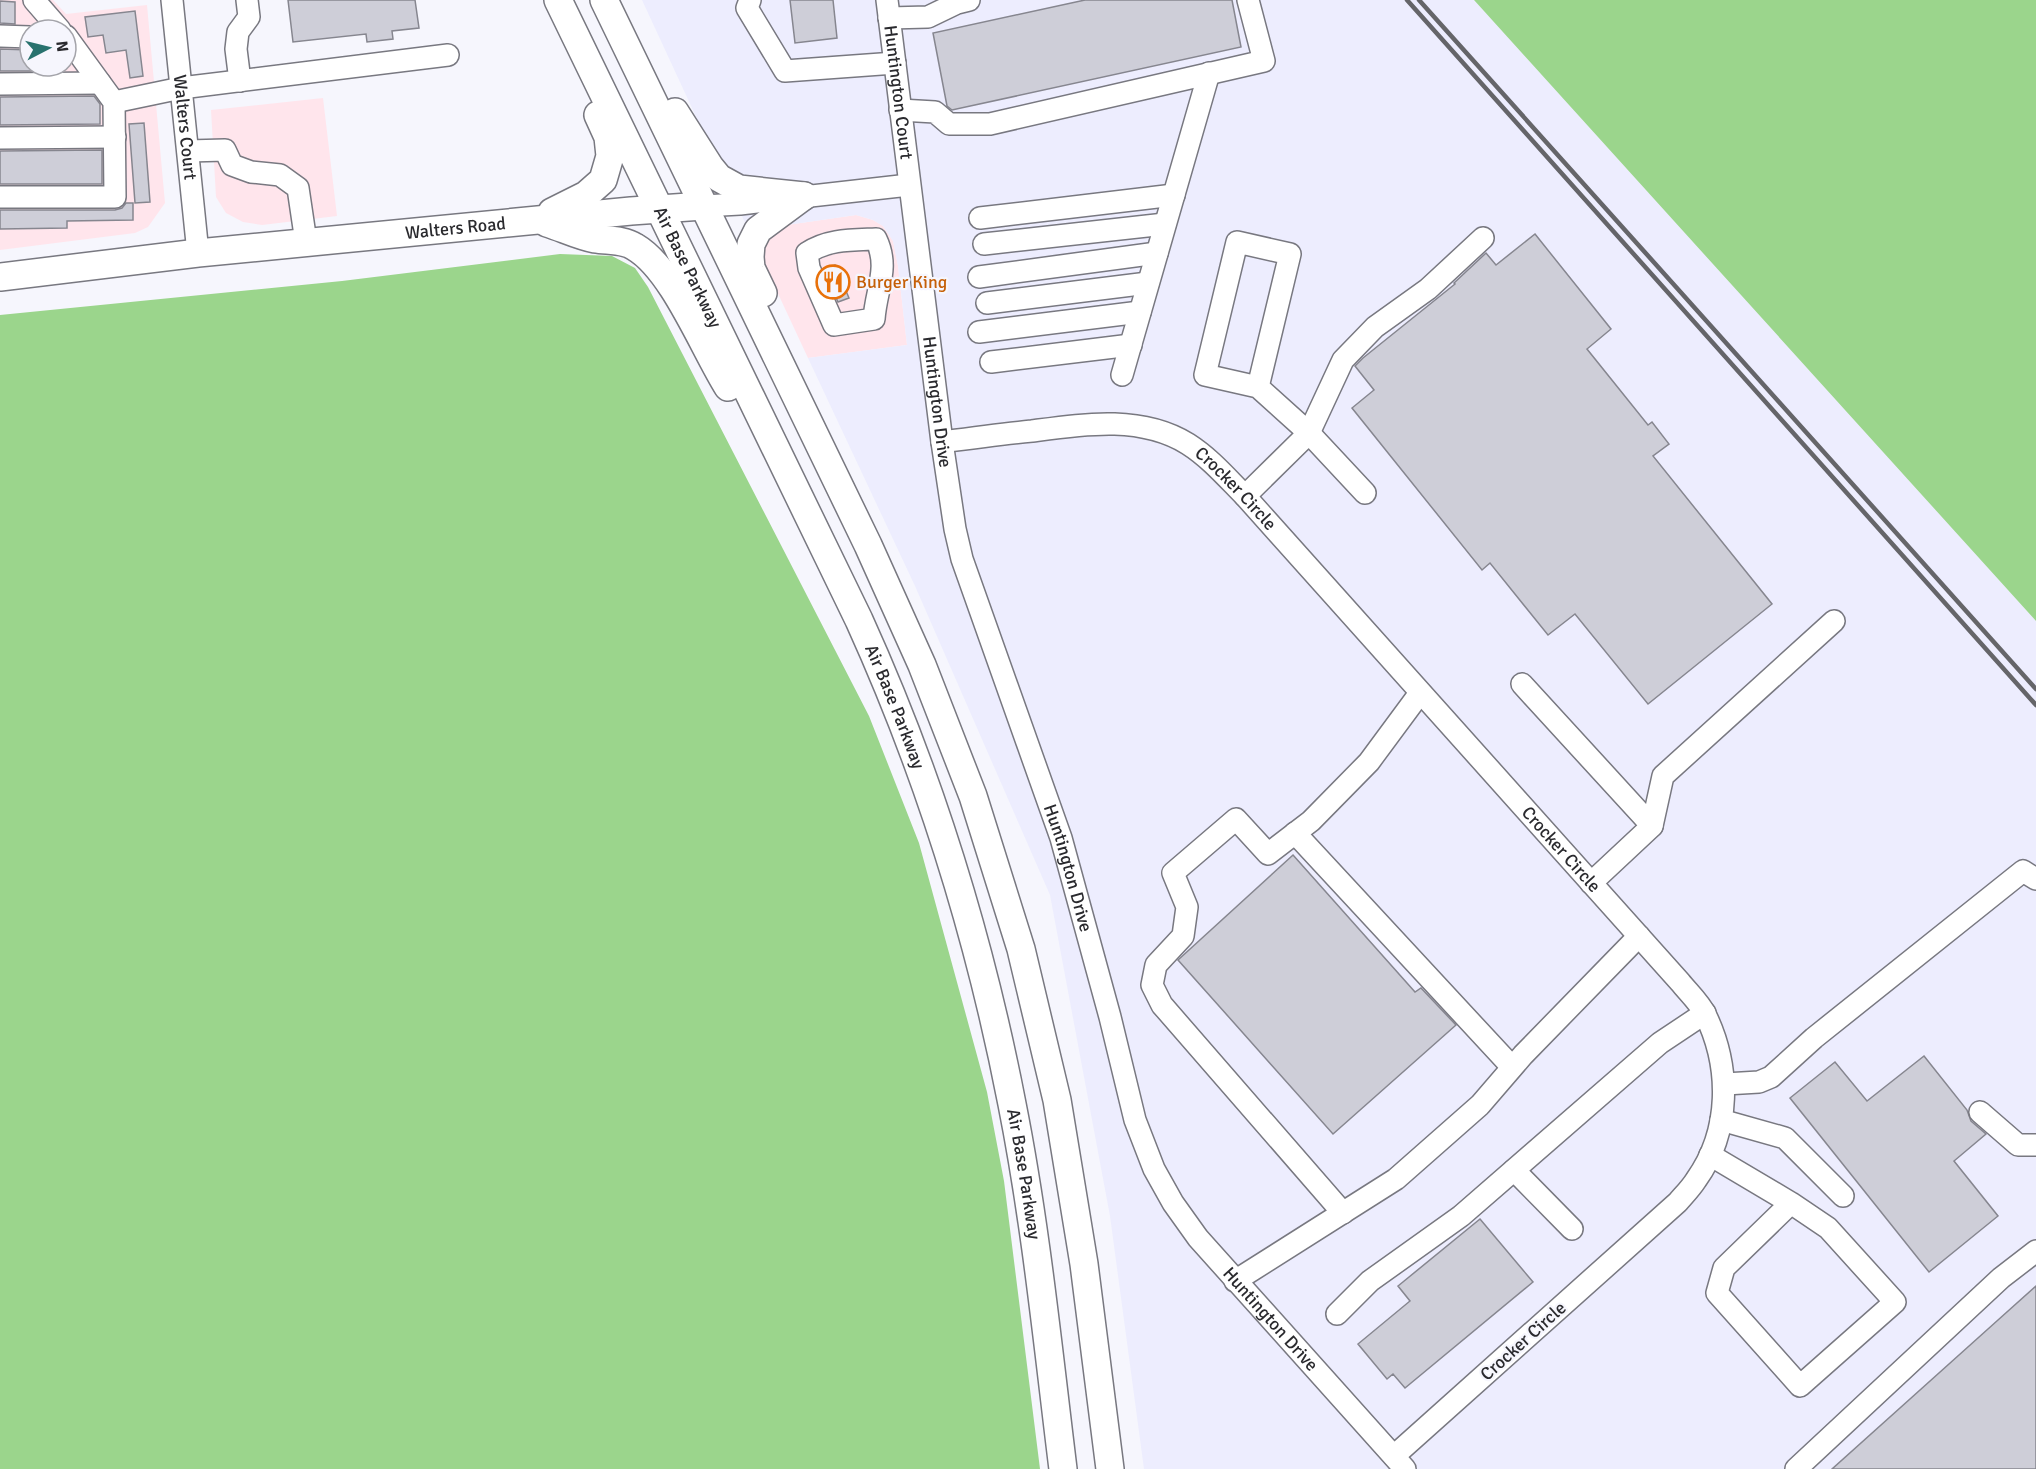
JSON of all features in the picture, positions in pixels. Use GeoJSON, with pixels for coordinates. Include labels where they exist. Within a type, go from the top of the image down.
{"type":"FeatureCollection","features":[{"type":"Feature","properties":{"kind":"main road"},"geometry":{"type":"LineString","coordinates":[[538,219],[586,195],[603,180],[610,156],[608,137],[550,15],[547,0]]}},
{"type":"Feature","properties":{"kind":"main road","name":"Air Base Parkway"},"geometry":{"type":"LineString","coordinates":[[558,0],[807,511],[887,681],[934,809],[979,962],[1014,1116],[1036,1254],[1063,1469]]}},
{"type":"Feature","properties":{"kind":"main road"},"geometry":{"type":"LineString","coordinates":[[604,0],[837,482],[922,665],[974,796],[1021,949],[1044,1041],[1068,1158],[1110,1469]]}},
{"type":"Feature","properties":{"kind":"main road"},"geometry":{"type":"LineString","coordinates":[[627,48],[658,85],[719,178],[739,189],[804,196]]}},
{"type":"Feature","properties":{"kind":"main road"},"geometry":{"type":"LineString","coordinates":[[804,196],[758,230],[751,244],[751,268],[801,374],[837,482]]}},
{"type":"Feature","properties":{"kind":"main road","name":"Walters Road"},"geometry":{"type":"LineString","coordinates":[[0,277],[306,242],[538,219],[703,206]]}},
{"type":"Feature","properties":{"kind":"main road"},"geometry":{"type":"LineString","coordinates":[[538,219],[593,239],[616,240],[635,246],[652,261],[678,297],[722,377],[807,511]]}},
{"type":"Feature","properties":{"kind":"street"},"geometry":{"type":"LineString","coordinates":[[34,0],[50,18]]}},
{"type":"Feature","properties":{"kind":"street","name":"Walters Court"},"geometry":{"type":"LineString","coordinates":[[172,0],[198,253]]}},
{"type":"Feature","properties":{"kind":"street"},"geometry":{"type":"LineString","coordinates":[[240,81],[236,49],[238,32],[249,17],[247,0]]}},
{"type":"Feature","properties":{"kind":"street"},"geometry":{"type":"LineString","coordinates":[[750,0],[747,8],[785,70],[895,63]]}},
{"type":"Feature","properties":{"kind":"street"},"geometry":{"type":"LineString","coordinates":[[888,9],[928,17],[957,3],[969,0]]}},
{"type":"Feature","properties":{"kind":"street"},"geometry":{"type":"LineString","coordinates":[[900,110],[935,112],[949,124],[990,124],[1264,61],[1248,0]]}},
{"type":"Feature","properties":{"kind":"street","name":"Huntington Court"},"geometry":{"type":"LineString","coordinates":[[888,9],[909,185]]}},
{"type":"Feature","properties":{"kind":"street"},"geometry":{"type":"LineString","coordinates":[[0,36],[18,37]]}},
{"type":"Feature","properties":{"kind":"street"},"geometry":{"type":"LineString","coordinates":[[0,197],[115,197],[114,102],[78,53]]}},
{"type":"Feature","properties":{"kind":"street"},"geometry":{"type":"LineString","coordinates":[[114,102],[181,88],[448,55]]}},
{"type":"Feature","properties":{"kind":"street"},"geometry":{"type":"LineString","coordinates":[[1122,375],[1209,74]]}},
{"type":"Feature","properties":{"kind":"street"},"geometry":{"type":"LineString","coordinates":[[0,84],[100,83]]}},
{"type":"Feature","properties":{"kind":"street"},"geometry":{"type":"LineString","coordinates":[[0,138],[115,137]]}},
{"type":"Feature","properties":{"kind":"street"},"geometry":{"type":"LineString","coordinates":[[188,151],[225,150],[232,165],[250,172],[280,175],[298,188],[306,242]]}},
{"type":"Feature","properties":{"kind":"street","name":"Walters Road"},"geometry":{"type":"LineString","coordinates":[[703,206],[909,185]]}},
{"type":"Feature","properties":{"kind":"street","name":"Huntington Drive"},"geometry":{"type":"LineString","coordinates":[[909,185],[942,442],[955,529],[962,559],[1061,838],[1108,1006],[1135,1120],[1154,1169],[1173,1203],[1198,1238],[1399,1463]]}},
{"type":"Feature","properties":{"kind":"street"},"geometry":{"type":"LineString","coordinates":[[980,218],[1174,195]]}},
{"type":"Feature","properties":{"kind":"street"},"geometry":{"type":"LineString","coordinates":[[984,244],[1165,224]]}},
{"type":"Feature","properties":{"kind":"street"},"geometry":{"type":"LineString","coordinates":[[1245,496],[1309,433],[1343,360],[1375,327],[1428,289],[1483,238]]}},
{"type":"Feature","properties":{"kind":"street"},"geometry":{"type":"LineString","coordinates":[[876,239],[881,249],[884,268],[874,319],[834,325],[809,268],[807,253],[819,245],[876,239]]}},
{"type":"Feature","properties":{"kind":"street"},"geometry":{"type":"LineString","coordinates":[[1258,387],[1290,254],[1237,242],[1205,375],[1258,387],[1309,433],[1365,493]]}},
{"type":"Feature","properties":{"kind":"street"},"geometry":{"type":"LineString","coordinates":[[978,277],[1157,253]]}},
{"type":"Feature","properties":{"kind":"street"},"geometry":{"type":"LineString","coordinates":[[987,303],[1148,283]]}},
{"type":"Feature","properties":{"kind":"street"},"geometry":{"type":"LineString","coordinates":[[979,332],[1140,312]]}},
{"type":"Feature","properties":{"kind":"street"},"geometry":{"type":"LineString","coordinates":[[991,362],[1131,345]]}},
{"type":"Feature","properties":{"kind":"street","name":"Crocker Circle"},"geometry":{"type":"LineString","coordinates":[[942,442],[1089,424],[1124,424],[1156,431],[1187,444],[1215,465],[1245,496],[1680,982],[1705,1013],[1720,1055],[1725,1084],[1721,1120],[1710,1155],[1696,1180],[1678,1202],[1399,1463]]}},
{"type":"Feature","properties":{"kind":"street"},"geometry":{"type":"LineString","coordinates":[[1591,883],[1652,826],[1663,777],[1834,621]]}},
{"type":"Feature","properties":{"kind":"street"},"geometry":{"type":"LineString","coordinates":[[1522,684],[1652,826]]}},
{"type":"Feature","properties":{"kind":"street"},"geometry":{"type":"LineString","coordinates":[[1343,1213],[1162,1005],[1152,986],[1156,965],[1183,936],[1187,907],[1173,873],[1236,819],[1268,854],[1311,821],[1369,762],[1420,693]]}},
{"type":"Feature","properties":{"kind":"street"},"geometry":{"type":"LineString","coordinates":[[1295,833],[1512,1067]]}},
{"type":"Feature","properties":{"kind":"street"},"geometry":{"type":"LineString","coordinates":[[1725,1084],[1759,1082],[1771,1077],[1814,1038],[2023,871],[2036,879]]}},
{"type":"Feature","properties":{"kind":"street"},"geometry":{"type":"LineString","coordinates":[[1235,1281],[1396,1179],[1480,1105],[1512,1067],[1639,936]]}},
{"type":"Feature","properties":{"kind":"street"},"geometry":{"type":"LineString","coordinates":[[1337,1314],[1370,1281],[1461,1216],[1660,1043],[1705,1013]]}},
{"type":"Feature","properties":{"kind":"street"},"geometry":{"type":"LineString","coordinates":[[1980,1112],[2018,1145],[2036,1145]]}},
{"type":"Feature","properties":{"kind":"street"},"geometry":{"type":"LineString","coordinates":[[1721,1120],[1785,1138],[1843,1196]]}},
{"type":"Feature","properties":{"kind":"street"},"geometry":{"type":"LineString","coordinates":[[1710,1155],[1791,1203],[1828,1228],[1895,1302],[1800,1386],[1717,1293],[1724,1268],[1791,1203]]}},
{"type":"Feature","properties":{"kind":"street"},"geometry":{"type":"LineString","coordinates":[[1514,1170],[1572,1229]]}},
{"type":"Feature","properties":{"kind":"street"},"geometry":{"type":"LineString","coordinates":[[1796,1469],[2001,1278],[2036,1251]]}},
{"type":"Feature","properties":{"kind":"shaded area"},"geometry":{"type":"Polygon","coordinates":[[[0,0],[53,0],[66,14],[147,5],[165,203],[148,227],[135,233],[0,250],[0,0]]]}},
{"type":"Feature","properties":{"kind":"shaded area"},"geometry":{"type":"Polygon","coordinates":[[[642,0],[1474,0],[2036,621],[2036,1469],[1144,1469],[1110,1216],[1050,895],[915,586],[808,358],[907,345],[893,241],[883,226],[856,215],[780,226],[767,240],[760,255],[642,0]]]}},
{"type":"Feature","properties":{"kind":"shaded area"},"geometry":{"type":"Polygon","coordinates":[[[323,98],[337,216],[262,225],[243,222],[226,213],[216,197],[211,110],[323,98]]]}},
{"type":"Feature","properties":{"kind":"shaded area"},"geometry":{"type":"Polygon","coordinates":[[[856,215],[883,226],[893,241],[907,345],[808,358],[760,255],[767,240],[780,226],[856,215]]]}},
{"type":"Feature","properties":{"kind":"green space"},"geometry":{"type":"Polygon","coordinates":[[[1474,0],[2036,0],[2036,621],[1474,0]]]}},
{"type":"Feature","properties":{"kind":"green space"},"geometry":{"type":"Polygon","coordinates":[[[560,254],[612,256],[635,268],[648,287],[869,716],[919,843],[987,1092],[1004,1181],[1040,1469],[0,1469],[0,315],[342,281],[560,254]]]}},
{"type":"Feature","properties":{"kind":"building"},"geometry":{"type":"Polygon","coordinates":[[[288,0],[415,0],[419,28],[392,31],[393,39],[367,42],[366,34],[293,42],[288,0]]]}},
{"type":"Feature","properties":{"kind":"building"},"geometry":{"type":"Polygon","coordinates":[[[790,0],[833,0],[837,38],[795,43],[790,0]]]}},
{"type":"Feature","properties":{"kind":"building"},"geometry":{"type":"Polygon","coordinates":[[[1085,0],[1232,0],[1241,47],[952,110],[947,106],[933,33],[1085,0]]]}},
{"type":"Feature","properties":{"kind":"building"},"geometry":{"type":"Polygon","coordinates":[[[0,1],[15,2],[15,24],[0,23],[0,1]]]}},
{"type":"Feature","properties":{"kind":"building"},"geometry":{"type":"Polygon","coordinates":[[[135,11],[143,76],[130,78],[126,50],[106,53],[103,35],[88,37],[85,17],[135,11]]]}},
{"type":"Feature","properties":{"kind":"building"},"geometry":{"type":"Polygon","coordinates":[[[0,49],[18,50],[18,71],[0,71],[0,49]]]}},
{"type":"Feature","properties":{"kind":"building"},"geometry":{"type":"Polygon","coordinates":[[[94,96],[100,104],[100,124],[0,125],[0,97],[94,96]]]}},
{"type":"Feature","properties":{"kind":"building"},"geometry":{"type":"Polygon","coordinates":[[[144,123],[150,202],[135,203],[129,124],[144,123]]]}},
{"type":"Feature","properties":{"kind":"building"},"geometry":{"type":"Polygon","coordinates":[[[102,150],[102,184],[0,184],[0,151],[102,150]]]}},
{"type":"Feature","properties":{"kind":"building"},"geometry":{"type":"Polygon","coordinates":[[[126,203],[133,203],[133,220],[67,221],[67,228],[0,229],[0,210],[115,210],[122,208],[126,203]]]}},
{"type":"Feature","properties":{"kind":"building"},"geometry":{"type":"Polygon","coordinates":[[[1535,234],[1611,329],[1587,349],[1648,425],[1652,422],[1669,444],[1653,456],[1772,604],[1648,704],[1575,614],[1548,635],[1490,563],[1482,570],[1352,408],[1374,390],[1355,366],[1363,358],[1455,284],[1486,253],[1496,265],[1535,234]]]}},
{"type":"Feature","properties":{"kind":"building"},"geometry":{"type":"Polygon","coordinates":[[[835,265],[849,298],[838,302],[824,270],[835,265]]]}},
{"type":"Feature","properties":{"kind":"building"},"geometry":{"type":"Polygon","coordinates":[[[1293,855],[1415,992],[1421,988],[1456,1025],[1333,1134],[1178,960],[1293,855]]]}},
{"type":"Feature","properties":{"kind":"building"},"geometry":{"type":"Polygon","coordinates":[[[1924,1056],[1967,1110],[1971,1121],[1986,1134],[1954,1161],[1998,1216],[1929,1272],[1790,1098],[1835,1062],[1867,1101],[1924,1056]]]}},
{"type":"Feature","properties":{"kind":"building"},"geometry":{"type":"Polygon","coordinates":[[[1480,1219],[1533,1282],[1405,1388],[1393,1374],[1387,1379],[1358,1344],[1410,1301],[1398,1286],[1480,1219]]]}},
{"type":"Feature","properties":{"kind":"building"},"geometry":{"type":"Polygon","coordinates":[[[2036,1286],[2036,1469],[1832,1469],[1998,1320],[2036,1286]]]}},
{"type":"Feature","properties":{"kind":"railway"},"geometry":{"type":"LineString","coordinates":[[1407,0],[2036,705]]}},
{"type":"Feature","properties":{"kind":"railway"},"geometry":{"type":"LineString","coordinates":[[1419,0],[2036,689]]}},
{"type":"Feature","properties":{"kind":"place","name":"Burger King"},"geometry":{"type":"Point","coordinates":[833,282]}}]}
